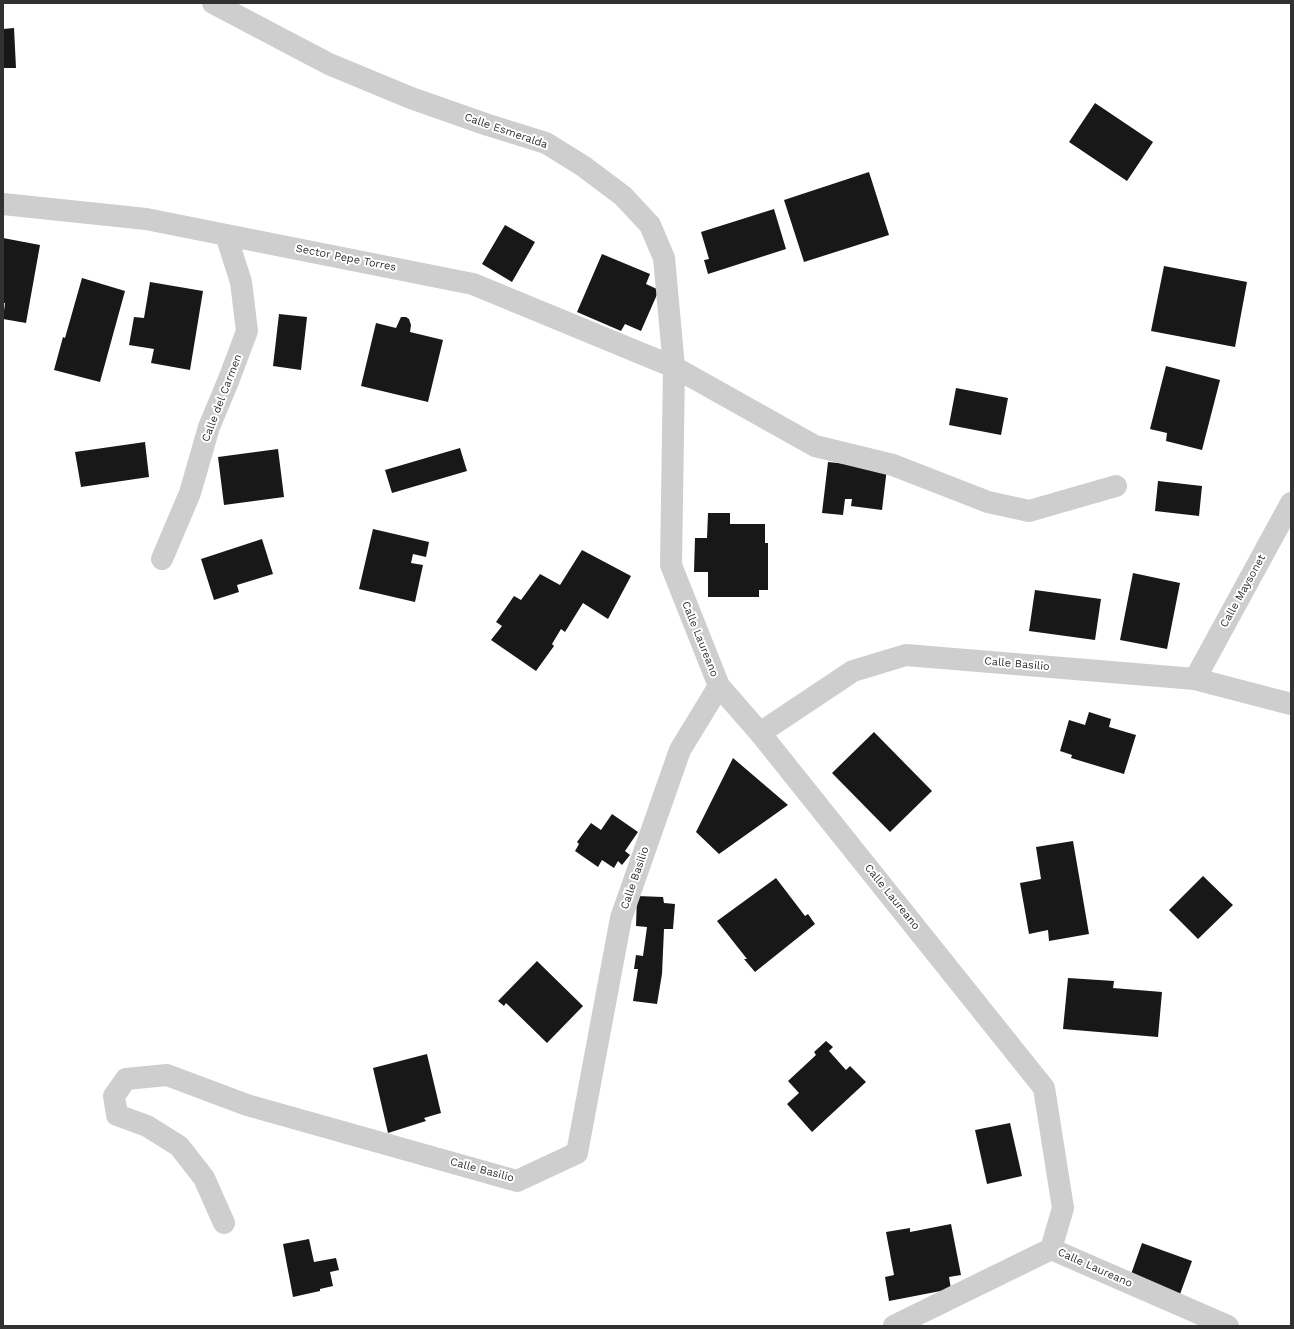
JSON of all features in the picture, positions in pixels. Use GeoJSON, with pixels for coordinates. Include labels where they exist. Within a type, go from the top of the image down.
{"type":"FeatureCollection","features":[{"type":"Feature","properties":{"kind":"street","name":"Calle Esmeralda"},"geometry":{"type":"LineString","coordinates":[[213,3],[329,64],[411,98],[488,125],[546,142],[583,166],[622,196],[650,225],[664,258],[674,367]]}},
{"type":"Feature","properties":{"kind":"street","name":"Sector Pepe Torres"},"geometry":{"type":"LineString","coordinates":[[3,204],[146,219],[473,284],[674,367],[815,446],[892,464],[988,502],[1029,511],[1116,486]]}},
{"type":"Feature","properties":{"kind":"street","name":"Calle del Carmen"},"geometry":{"type":"LineString","coordinates":[[162,559],[190,493],[209,427],[247,331],[241,282],[226,235]]}},
{"type":"Feature","properties":{"kind":"street","name":"Calle Laureano"},"geometry":{"type":"LineString","coordinates":[[674,367],[671,565],[719,686],[760,733],[1044,1088],[1063,1208],[1051,1249],[1228,1326]]}},
{"type":"Feature","properties":{"kind":"street","name":"Calle Maysonet"},"geometry":{"type":"LineString","coordinates":[[1195,679],[1291,503]]}},
{"type":"Feature","properties":{"kind":"street","name":"Calle Basilio"},"geometry":{"type":"LineString","coordinates":[[760,733],[853,670],[906,655],[1195,679],[1291,704]]}},
{"type":"Feature","properties":{"kind":"street","name":"Calle Basilio"},"geometry":{"type":"LineString","coordinates":[[224,1223],[204,1178],[179,1146],[147,1126],[117,1115],[114,1096],[126,1079],[167,1075],[247,1105],[517,1181],[577,1153],[621,918],[680,750],[719,686]]}},
{"type":"Feature","properties":{"kind":"street"},"geometry":{"type":"LineString","coordinates":[[894,1326],[1051,1249]]}},
{"type":"Feature","properties":{"kind":"building"},"geometry":{"type":"Polygon","coordinates":[[[14,28],[16,68],[3,68],[3,29],[14,28]]]}},
{"type":"Feature","properties":{"kind":"building"},"geometry":{"type":"Polygon","coordinates":[[[1095,103],[1153,142],[1127,181],[1069,142],[1095,103]]]}},
{"type":"Feature","properties":{"kind":"building"},"geometry":{"type":"Polygon","coordinates":[[[869,172],[889,235],[804,262],[784,200],[869,172]]]}},
{"type":"Feature","properties":{"kind":"building"},"geometry":{"type":"Polygon","coordinates":[[[774,209],[786,249],[708,274],[704,260],[709,259],[701,232],[774,209]]]}},
{"type":"Feature","properties":{"kind":"building"},"geometry":{"type":"Polygon","coordinates":[[[505,225],[535,242],[512,282],[482,264],[505,225]]]}},
{"type":"Feature","properties":{"kind":"building"},"geometry":{"type":"Polygon","coordinates":[[[3,238],[40,245],[26,323],[3,319],[5,303],[3,303],[3,238]]]}},
{"type":"Feature","properties":{"kind":"building"},"geometry":{"type":"Polygon","coordinates":[[[602,254],[650,274],[646,284],[659,290],[641,331],[625,324],[621,331],[577,312],[602,254]]]}},
{"type":"Feature","properties":{"kind":"building"},"geometry":{"type":"Polygon","coordinates":[[[1164,266],[1247,282],[1235,347],[1151,331],[1164,266]]]}},
{"type":"Feature","properties":{"kind":"building"},"geometry":{"type":"Polygon","coordinates":[[[82,278],[125,291],[100,382],[54,370],[63,337],[65,338],[82,278]]]}},
{"type":"Feature","properties":{"kind":"building"},"geometry":{"type":"Polygon","coordinates":[[[150,282],[203,291],[190,370],[151,363],[154,349],[129,345],[134,317],[144,318],[150,282]]]}},
{"type":"Feature","properties":{"kind":"building"},"geometry":{"type":"Polygon","coordinates":[[[279,314],[307,317],[301,370],[273,366],[279,314]]]}},
{"type":"Feature","properties":{"kind":"building"},"geometry":{"type":"Polygon","coordinates":[[[401,317],[406,317],[409,319],[411,325],[410,332],[443,340],[428,402],[361,386],[376,323],[396,328],[401,317]]]}},
{"type":"Feature","properties":{"kind":"building"},"geometry":{"type":"Polygon","coordinates":[[[1166,366],[1220,380],[1202,450],[1166,441],[1167,433],[1150,429],[1166,366]]]}},
{"type":"Feature","properties":{"kind":"building"},"geometry":{"type":"Polygon","coordinates":[[[956,388],[1008,398],[1001,435],[949,425],[956,388]]]}},
{"type":"Feature","properties":{"kind":"building"},"geometry":{"type":"Polygon","coordinates":[[[145,442],[149,477],[81,487],[75,452],[145,442]]]}},
{"type":"Feature","properties":{"kind":"building"},"geometry":{"type":"Polygon","coordinates":[[[460,448],[467,471],[392,493],[385,470],[460,448]]]}},
{"type":"Feature","properties":{"kind":"building"},"geometry":{"type":"Polygon","coordinates":[[[278,449],[284,497],[224,505],[218,457],[278,449]]]}},
{"type":"Feature","properties":{"kind":"building"},"geometry":{"type":"Polygon","coordinates":[[[828,462],[887,468],[882,510],[851,506],[852,499],[845,499],[843,515],[822,513],[828,462]]]}},
{"type":"Feature","properties":{"kind":"building"},"geometry":{"type":"Polygon","coordinates":[[[1158,481],[1202,486],[1199,516],[1155,511],[1158,481]]]}},
{"type":"Feature","properties":{"kind":"building"},"geometry":{"type":"Polygon","coordinates":[[[708,513],[730,513],[730,524],[765,524],[765,543],[768,543],[768,590],[759,590],[759,597],[708,597],[708,572],[694,572],[695,538],[707,538],[708,513]]]}},
{"type":"Feature","properties":{"kind":"building"},"geometry":{"type":"Polygon","coordinates":[[[373,529],[429,542],[426,557],[413,554],[411,563],[423,565],[415,602],[359,589],[373,529]]]}},
{"type":"Feature","properties":{"kind":"building"},"geometry":{"type":"Polygon","coordinates":[[[262,539],[273,574],[237,585],[239,592],[214,600],[201,559],[262,539]]]}},
{"type":"Feature","properties":{"kind":"building"},"geometry":{"type":"Polygon","coordinates":[[[582,550],[631,576],[608,619],[583,603],[565,632],[561,629],[552,644],[554,646],[536,671],[491,640],[502,626],[496,622],[514,596],[521,600],[540,574],[560,585],[582,550]]]}},
{"type":"Feature","properties":{"kind":"building"},"geometry":{"type":"Polygon","coordinates":[[[1133,573],[1180,583],[1167,649],[1120,640],[1133,573]]]}},
{"type":"Feature","properties":{"kind":"building"},"geometry":{"type":"Polygon","coordinates":[[[1035,590],[1101,599],[1095,640],[1029,631],[1035,590]]]}},
{"type":"Feature","properties":{"kind":"building"},"geometry":{"type":"Polygon","coordinates":[[[1089,712],[1111,719],[1109,727],[1136,735],[1124,774],[1071,758],[1072,755],[1060,751],[1069,720],[1085,725],[1089,712]]]}},
{"type":"Feature","properties":{"kind":"building"},"geometry":{"type":"Polygon","coordinates":[[[874,732],[932,791],[890,832],[832,773],[874,732]]]}},
{"type":"Feature","properties":{"kind":"building"},"geometry":{"type":"Polygon","coordinates":[[[733,758],[788,805],[719,854],[696,832],[733,758]]]}},
{"type":"Feature","properties":{"kind":"building"},"geometry":{"type":"Polygon","coordinates":[[[612,814],[638,832],[625,851],[630,855],[622,865],[618,861],[614,868],[602,860],[598,867],[575,851],[579,844],[577,842],[591,823],[601,830],[612,814]]]}},
{"type":"Feature","properties":{"kind":"building"},"geometry":{"type":"Polygon","coordinates":[[[1073,841],[1089,934],[1049,941],[1048,930],[1029,934],[1020,883],[1041,879],[1036,847],[1073,841]]]}},
{"type":"Feature","properties":{"kind":"building"},"geometry":{"type":"Polygon","coordinates":[[[1203,876],[1233,905],[1198,939],[1169,910],[1203,876]]]}},
{"type":"Feature","properties":{"kind":"building"},"geometry":{"type":"Polygon","coordinates":[[[776,878],[805,916],[808,914],[815,924],[755,972],[744,959],[747,959],[717,921],[776,878]]]}},
{"type":"Feature","properties":{"kind":"building"},"geometry":{"type":"Polygon","coordinates":[[[637,896],[663,897],[664,903],[675,904],[673,929],[664,929],[662,974],[657,1004],[633,1001],[638,969],[634,969],[636,955],[643,956],[647,927],[636,926],[637,896]]]}},
{"type":"Feature","properties":{"kind":"building"},"geometry":{"type":"Polygon","coordinates":[[[537,961],[583,1006],[547,1043],[506,1003],[504,1006],[498,1001],[537,961]]]}},
{"type":"Feature","properties":{"kind":"building"},"geometry":{"type":"Polygon","coordinates":[[[1068,978],[1114,981],[1113,988],[1162,992],[1158,1037],[1063,1029],[1068,978]]]}},
{"type":"Feature","properties":{"kind":"building"},"geometry":{"type":"Polygon","coordinates":[[[826,1041],[833,1047],[829,1051],[846,1070],[850,1066],[866,1082],[812,1132],[787,1104],[799,1093],[788,1081],[816,1055],[814,1052],[826,1041]]]}},
{"type":"Feature","properties":{"kind":"building"},"geometry":{"type":"Polygon","coordinates":[[[427,1054],[441,1113],[424,1118],[426,1121],[388,1133],[373,1068],[427,1054]]]}},
{"type":"Feature","properties":{"kind":"building"},"geometry":{"type":"Polygon","coordinates":[[[1010,1123],[1022,1176],[987,1184],[975,1130],[1010,1123]]]}},
{"type":"Feature","properties":{"kind":"building"},"geometry":{"type":"Polygon","coordinates":[[[951,1224],[961,1275],[949,1277],[951,1289],[889,1301],[885,1277],[894,1275],[886,1232],[910,1228],[910,1232],[951,1224]]]}},
{"type":"Feature","properties":{"kind":"building"},"geometry":{"type":"Polygon","coordinates":[[[309,1239],[314,1262],[336,1258],[339,1270],[330,1272],[333,1286],[320,1289],[320,1291],[293,1297],[283,1244],[309,1239]]]}},
{"type":"Feature","properties":{"kind":"building"},"geometry":{"type":"Polygon","coordinates":[[[1142,1243],[1192,1261],[1179,1297],[1129,1280],[1142,1243]]]}}]}
